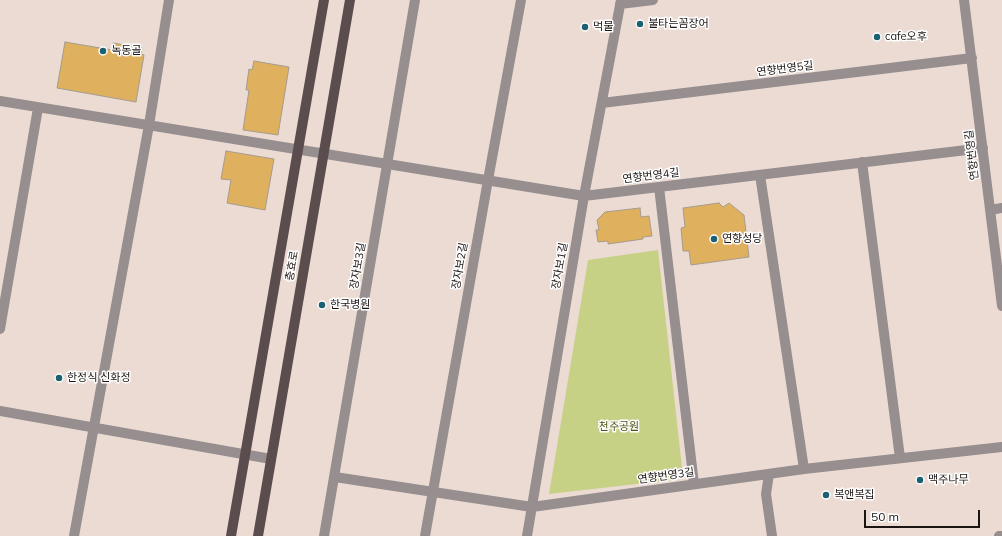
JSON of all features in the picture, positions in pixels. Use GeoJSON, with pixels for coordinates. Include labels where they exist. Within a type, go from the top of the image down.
{"type":"FeatureCollection","features":[{"type":"Feature","properties":{"kind":"main road","name":"충효로"},"geometry":{"type":"LineString","coordinates":[[231,536],[324,0]]}},
{"type":"Feature","properties":{"kind":"main road","name":"충효로"},"geometry":{"type":"LineString","coordinates":[[258,536],[350,0]]}},
{"type":"Feature","properties":{"kind":"street"},"geometry":{"type":"LineString","coordinates":[[74,536],[149,125],[170,0]]}},
{"type":"Feature","properties":{"kind":"street","name":"장자보3길"},"geometry":{"type":"LineString","coordinates":[[324,536],[415,0]]}},
{"type":"Feature","properties":{"kind":"street","name":"장자보2길"},"geometry":{"type":"LineString","coordinates":[[426,536],[488,180],[522,0]]}},
{"type":"Feature","properties":{"kind":"street"},"geometry":{"type":"LineString","coordinates":[[621,2],[653,0]]}},
{"type":"Feature","properties":{"kind":"street","name":"연향번영길"},"geometry":{"type":"LineString","coordinates":[[964,0],[1002,306]]}},
{"type":"Feature","properties":{"kind":"street","name":"장자보1길"},"geometry":{"type":"LineString","coordinates":[[527,536],[584,196],[621,2]]}},
{"type":"Feature","properties":{"kind":"street","name":"연향번영5길"},"geometry":{"type":"LineString","coordinates":[[602,103],[972,58]]}},
{"type":"Feature","properties":{"kind":"street","name":"연향번영4길"},"geometry":{"type":"LineString","coordinates":[[0,101],[324,152],[584,196],[983,148]]}},
{"type":"Feature","properties":{"kind":"street"},"geometry":{"type":"LineString","coordinates":[[0,329],[38,108]]}},
{"type":"Feature","properties":{"kind":"street"},"geometry":{"type":"LineString","coordinates":[[862,162],[900,458]]}},
{"type":"Feature","properties":{"kind":"street"},"geometry":{"type":"LineString","coordinates":[[760,175],[804,469]]}},
{"type":"Feature","properties":{"kind":"street"},"geometry":{"type":"LineString","coordinates":[[659,187],[694,484]]}},
{"type":"Feature","properties":{"kind":"street"},"geometry":{"type":"LineString","coordinates":[[990,210],[1002,208]]}},
{"type":"Feature","properties":{"kind":"street"},"geometry":{"type":"LineString","coordinates":[[0,411],[271,459]]}},
{"type":"Feature","properties":{"kind":"street","name":"연향번영3길"},"geometry":{"type":"LineString","coordinates":[[335,476],[532,507],[804,469],[1002,447]]}},
{"type":"Feature","properties":{"kind":"street"},"geometry":{"type":"LineString","coordinates":[[769,474],[766,494],[772,536]]}},
{"type":"Feature","properties":{"kind":"green space","name":"천주공원"},"geometry":{"type":"Polygon","coordinates":[[[658,250],[682,468],[672,480],[549,494],[588,260],[658,250]]]}},
{"type":"Feature","properties":{"kind":"building"},"geometry":{"type":"Polygon","coordinates":[[[65,42],[112,50],[113,43],[142,48],[141,54],[144,55],[136,102],[57,88],[65,42]]]}},
{"type":"Feature","properties":{"kind":"building"},"geometry":{"type":"Polygon","coordinates":[[[254,61],[289,67],[278,135],[243,130],[249,90],[246,90],[249,69],[252,70],[254,61]]]}},
{"type":"Feature","properties":{"kind":"building"},"geometry":{"type":"Polygon","coordinates":[[[226,151],[274,159],[265,210],[227,203],[231,180],[221,179],[226,151]]]}},
{"type":"Feature","properties":{"kind":"building","name":"연향성당"},"geometry":{"type":"Polygon","coordinates":[[[719,203],[723,207],[729,203],[744,215],[749,257],[691,265],[689,251],[683,251],[681,228],[685,227],[683,208],[719,203]]]}},
{"type":"Feature","properties":{"kind":"building"},"geometry":{"type":"Polygon","coordinates":[[[640,208],[641,217],[649,216],[652,236],[643,237],[643,239],[608,244],[608,241],[598,242],[596,230],[599,230],[597,220],[605,212],[640,208]]]}},
{"type":"Feature","properties":{"kind":"place","name":"불타는꼼장어"},"geometry":{"type":"Point","coordinates":[640,24]}},
{"type":"Feature","properties":{"kind":"place","name":"먹물"},"geometry":{"type":"Point","coordinates":[585,27]}},
{"type":"Feature","properties":{"kind":"place","name":"cafe오후"},"geometry":{"type":"Point","coordinates":[877,37]}},
{"type":"Feature","properties":{"kind":"place","name":"녹동골"},"geometry":{"type":"Point","coordinates":[103,51]}},
{"type":"Feature","properties":{"kind":"place","name":"연향성당"},"geometry":{"type":"Point","coordinates":[714,239]}},
{"type":"Feature","properties":{"kind":"place","name":"한국병원"},"geometry":{"type":"Point","coordinates":[322,305]}},
{"type":"Feature","properties":{"kind":"place","name":"한정식 신화정"},"geometry":{"type":"Point","coordinates":[59,378]}},
{"type":"Feature","properties":{"kind":"place","name":"맥주나무"},"geometry":{"type":"Point","coordinates":[920,480]}},
{"type":"Feature","properties":{"kind":"place","name":"복앤복집"},"geometry":{"type":"Point","coordinates":[826,495]}}]}
